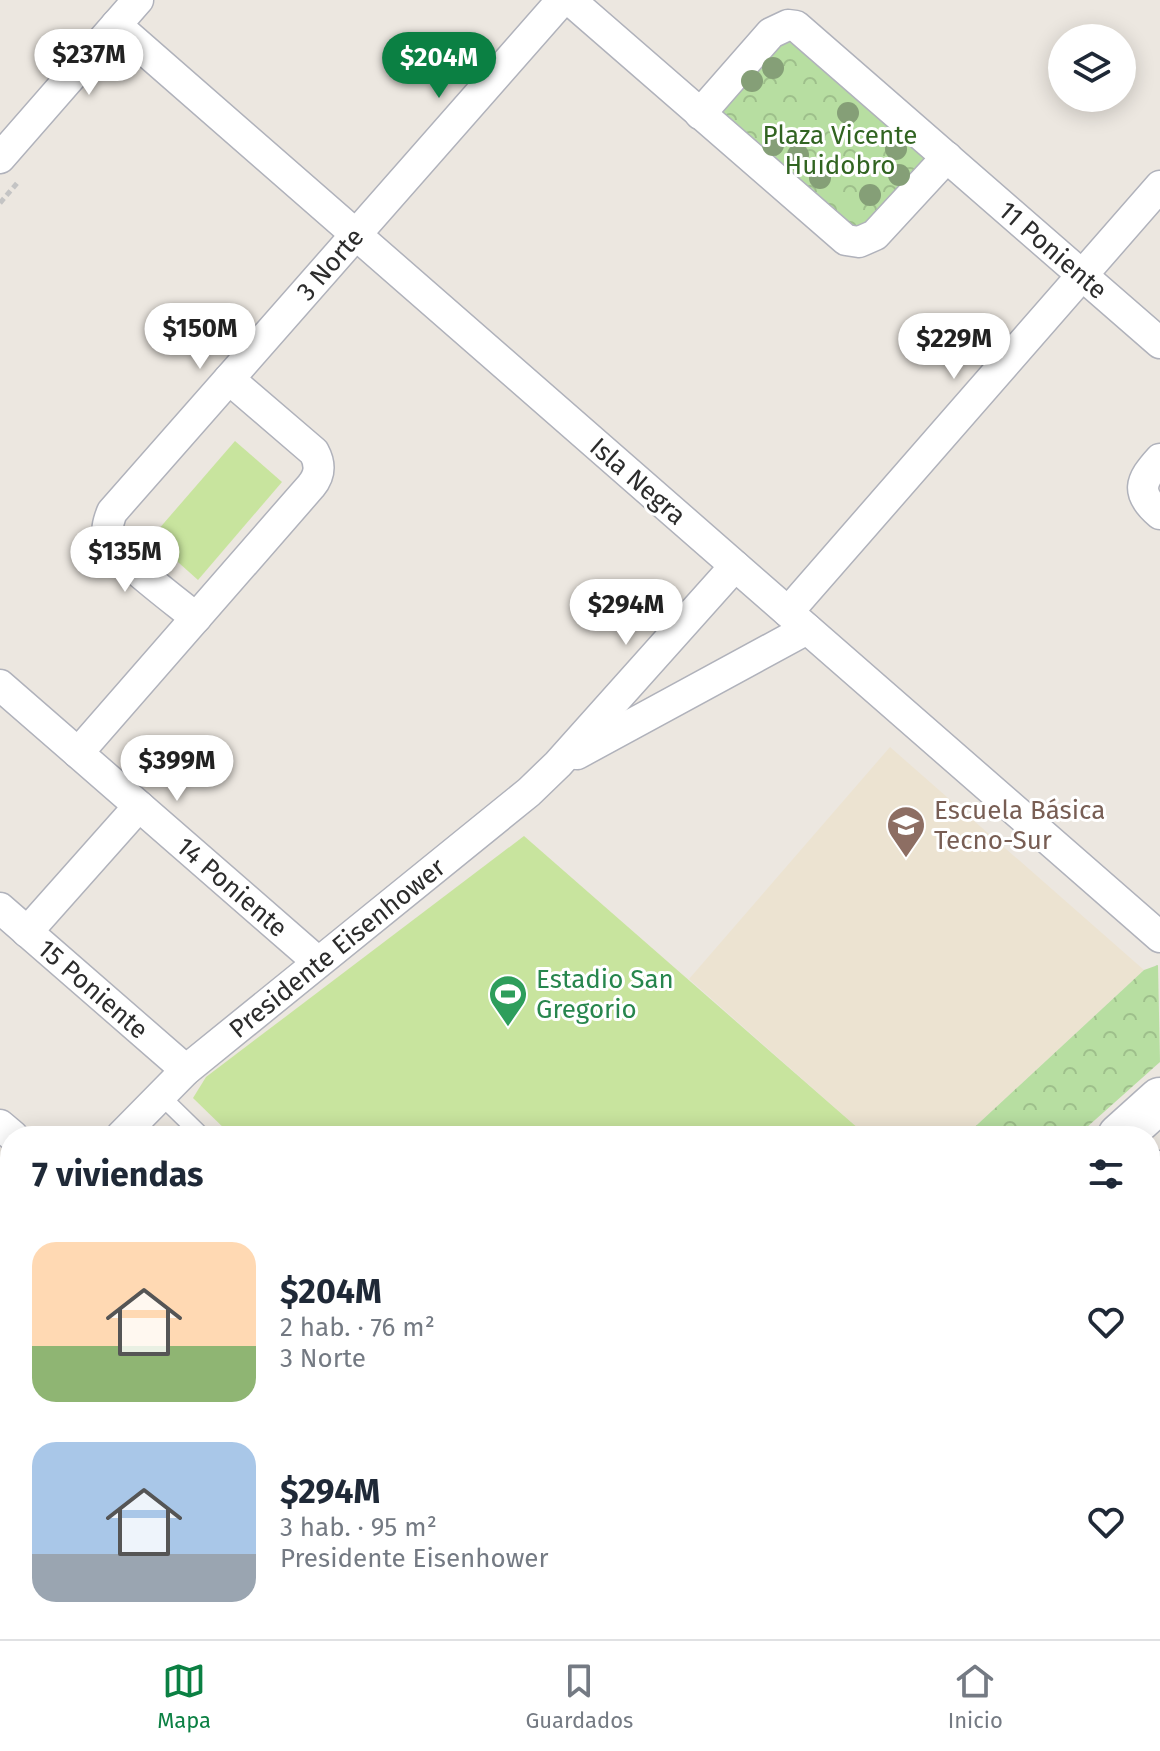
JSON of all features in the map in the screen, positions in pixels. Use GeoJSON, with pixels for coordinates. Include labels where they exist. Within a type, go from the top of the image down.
{"type":"FeatureCollection","features":[{"type":"Feature","properties":{"kind":"main road"},"geometry":{"type":"LineString","coordinates":[[1131,1126],[1160,1100]]}},
{"type":"Feature","properties":{"kind":"street"},"geometry":{"type":"LineString","coordinates":[[2,152],[138,0]]}},
{"type":"Feature","properties":{"kind":"street","name":"3 Norte"},"geometry":{"type":"LineString","coordinates":[[196,618],[117,552],[107,533],[112,512],[562,0]]}},
{"type":"Feature","properties":{"kind":"street"},"geometry":{"type":"LineString","coordinates":[[570,0],[840,236],[852,242],[868,240],[875,235],[947,157]]}},
{"type":"Feature","properties":{"kind":"street","name":"Isla Negra"},"geometry":{"type":"LineString","coordinates":[[116,25],[1160,937]]}},
{"type":"Feature","properties":{"kind":"street","name":"11 Poniente"},"geometry":{"type":"LineString","coordinates":[[700,114],[771,33],[788,25],[804,30],[1160,343]]}},
{"type":"Feature","properties":{"kind":"street","name":"Presidente Eisenhower"},"geometry":{"type":"LineString","coordinates":[[558,764],[798,621],[1082,275],[1160,186]]}},
{"type":"Feature","properties":{"kind":"street"},"geometry":{"type":"LineString","coordinates":[[78,753],[319,474],[314,452],[229,379]]}},
{"type":"Feature","properties":{"kind":"street"},"geometry":{"type":"LineString","coordinates":[[1160,459],[1146,474],[1143,483],[1147,501],[1160,514]]}},
{"type":"Feature","properties":{"kind":"street","name":"Presidente Eisenhower"},"geometry":{"type":"LineString","coordinates":[[131,1126],[186,1070],[485,830],[558,764],[735,566]]}},
{"type":"Feature","properties":{"kind":"street","name":"14 Poniente"},"geometry":{"type":"LineString","coordinates":[[0,685],[318,962]]}},
{"type":"Feature","properties":{"kind":"street"},"geometry":{"type":"LineString","coordinates":[[27,932],[139,806]]}},
{"type":"Feature","properties":{"kind":"street","name":"15 Poniente"},"geometry":{"type":"LineString","coordinates":[[0,908],[186,1070]]}},
{"type":"Feature","properties":{"kind":"lane"},"geometry":{"type":"LineString","coordinates":[[160,1095],[192,1126]]}},
{"type":"Feature","properties":{"kind":"shaded area","name":"Escuela Básica Tecno-Sur"},"geometry":{"type":"Polygon","coordinates":[[[890,747],[1144,970],[976,1126],[856,1126],[689,979],[890,747]]]}},
{"type":"Feature","properties":{"kind":"green space","name":"Plaza Vicente Huidobro"},"geometry":{"type":"Polygon","coordinates":[[[785,34],[924,156],[922,166],[869,227],[853,232],[723,114],[723,100],[785,34]]]}},
{"type":"Feature","properties":{"kind":"green space"},"geometry":{"type":"Polygon","coordinates":[[[235,441],[282,482],[198,580],[151,538],[235,441]]]}},
{"type":"Feature","properties":{"kind":"green space","name":"Estadio San Gregorio"},"geometry":{"type":"Polygon","coordinates":[[[524,836],[856,1126],[222,1126],[193,1098],[206,1077],[524,836]]]}},
{"type":"Feature","properties":{"kind":"green space"},"geometry":{"type":"Polygon","coordinates":[[[1158,965],[1160,1062],[1088,1126],[976,1126],[1144,970],[1158,965]]]}},
{"type":"Feature","properties":{"kind":"place","name":"Escuela Básica Tecno-Sur"},"geometry":{"type":"Point","coordinates":[906,859]}},
{"type":"Feature","properties":{"kind":"place","name":"Estadio San Gregorio"},"geometry":{"type":"Point","coordinates":[508,1028]}}]}
